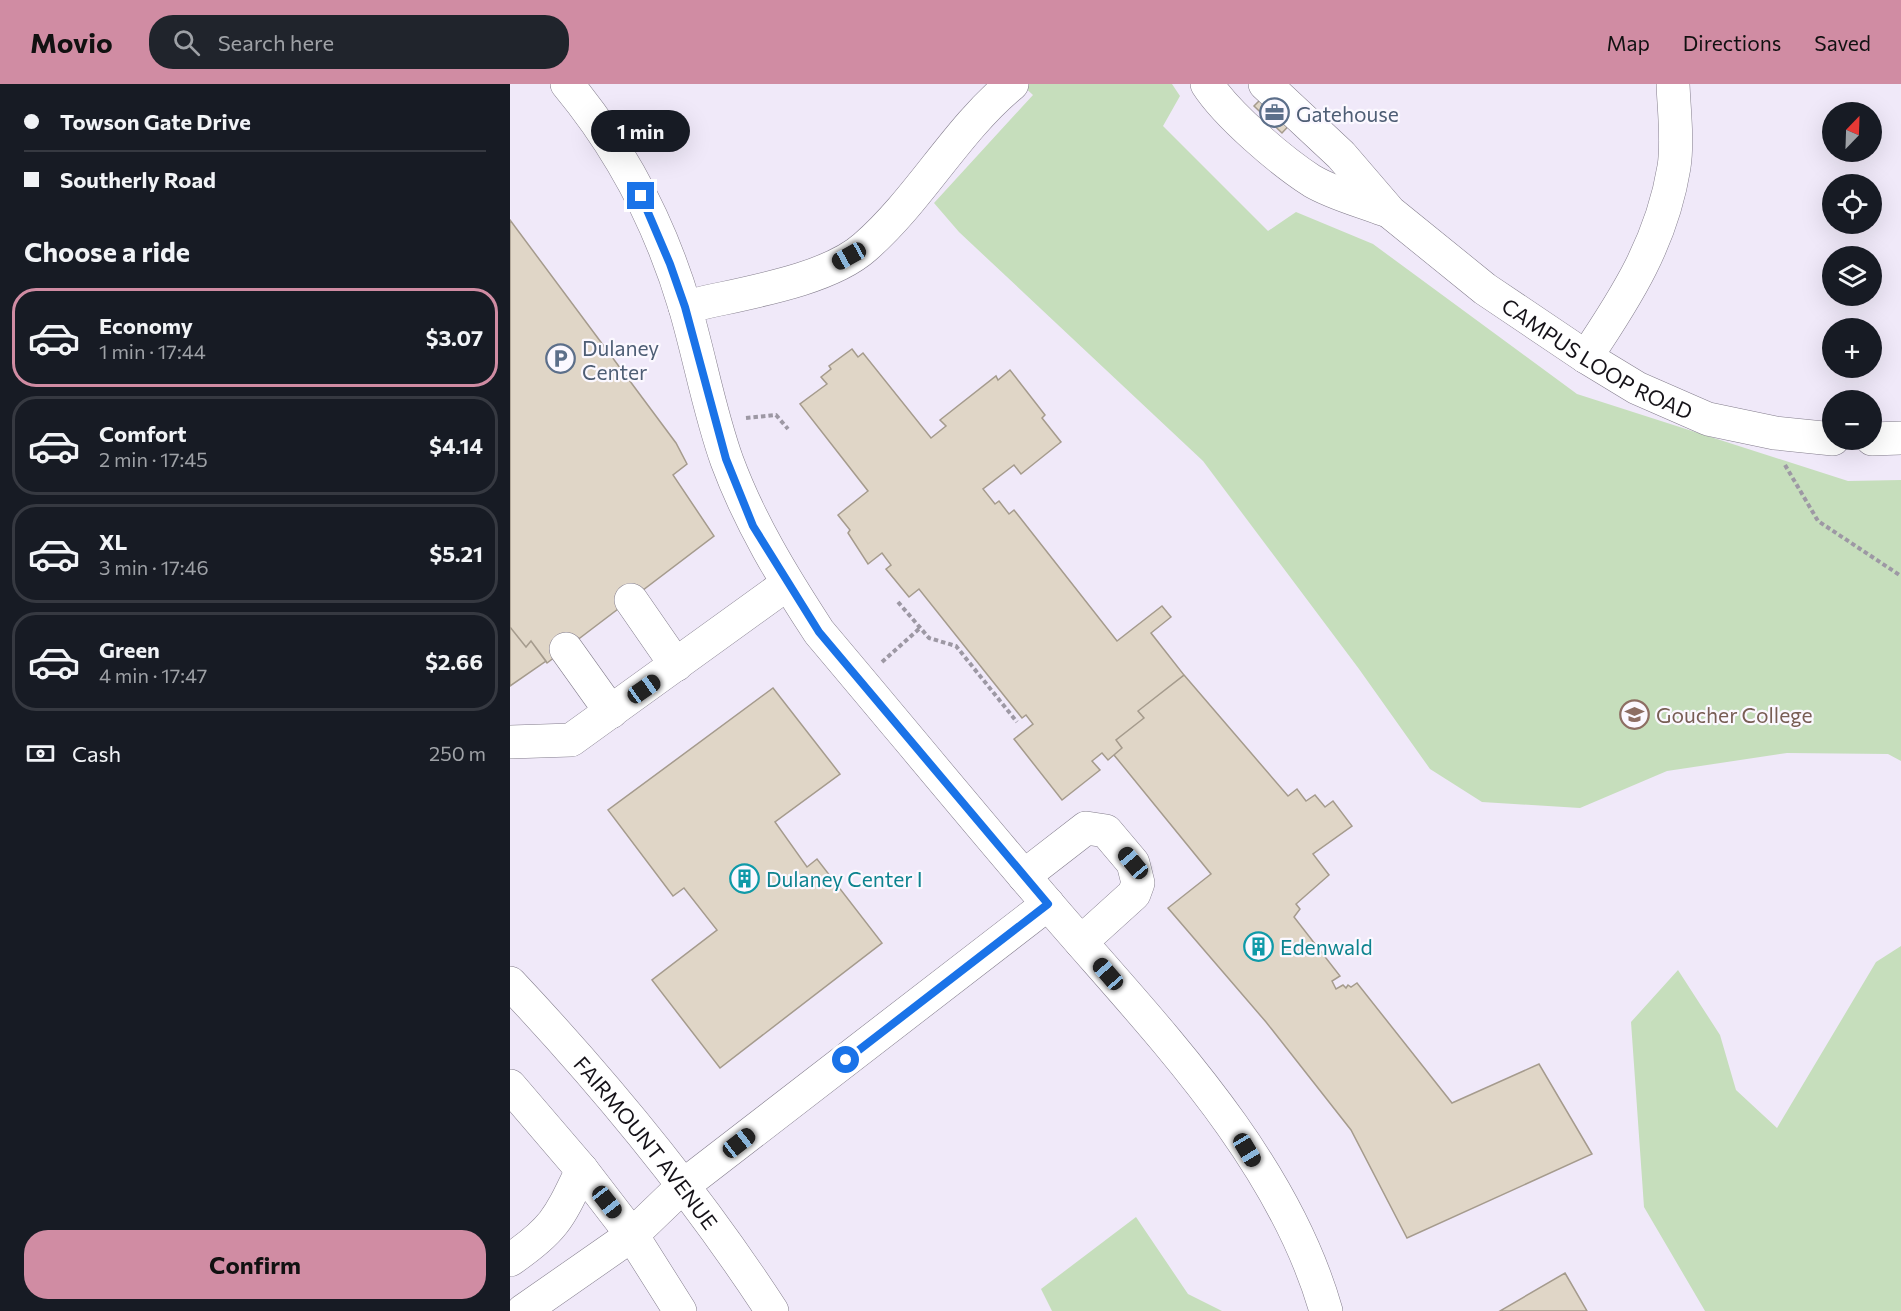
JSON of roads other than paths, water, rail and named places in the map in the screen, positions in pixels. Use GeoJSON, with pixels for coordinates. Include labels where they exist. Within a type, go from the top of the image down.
{"type":"FeatureCollection","features":[{"type":"Feature","properties":{"kind":"street"},"geometry":{"type":"LineString","coordinates":[[567,84],[595,117],[624,163],[649,213],[685,307],[726,459],[753,526],[787,584],[819,632],[1226,1116],[1287,1216],[1316,1273],[1325,1308]]}},
{"type":"Feature","properties":{"kind":"street"},"geometry":{"type":"LineString","coordinates":[[685,307],[818,274],[864,248],[1012,84]]}},
{"type":"Feature","properties":{"kind":"street","name":"CAMPUS LOOP ROAD"},"geometry":{"type":"LineString","coordinates":[[1207,84],[1221,101],[1275,153],[1314,182],[1390,212]]}},
{"type":"Feature","properties":{"kind":"street","name":"CAMPUS LOOP ROAD"},"geometry":{"type":"LineString","coordinates":[[1265,84],[1341,155],[1390,212],[1485,289],[1586,357],[1638,388],[1674,406],[1708,419],[1775,433],[1822,438]]}},
{"type":"Feature","properties":{"kind":"street"},"geometry":{"type":"LineString","coordinates":[[1586,357],[1623,303],[1659,230],[1675,165],[1672,84]]}},
{"type":"Feature","properties":{"kind":"street"},"geometry":{"type":"LineString","coordinates":[[1882,439],[1901,438]]}},
{"type":"Feature","properties":{"kind":"street"},"geometry":{"type":"LineString","coordinates":[[510,742],[571,740],[787,584]]}},
{"type":"Feature","properties":{"kind":"street"},"geometry":{"type":"LineString","coordinates":[[631,600],[676,665]]}},
{"type":"Feature","properties":{"kind":"street"},"geometry":{"type":"LineString","coordinates":[[566,649],[611,712]]}},
{"type":"Feature","properties":{"kind":"street"},"geometry":{"type":"LineString","coordinates":[[1024,876],[1086,828],[1106,831],[1133,863],[1138,883],[1134,894],[1081,942]]}},
{"type":"Feature","properties":{"kind":"street"},"geometry":{"type":"LineString","coordinates":[[523,1311],[632,1235],[684,1185],[1048,904]]}},
{"type":"Feature","properties":{"kind":"street","name":"FAIRMOUNT AVENUE"},"geometry":{"type":"LineString","coordinates":[[510,982],[568,1045],[684,1185],[772,1311]]}},
{"type":"Feature","properties":{"kind":"street"},"geometry":{"type":"LineString","coordinates":[[510,1086],[582,1170],[632,1235],[680,1311]]}},
{"type":"Feature","properties":{"kind":"street"},"geometry":{"type":"LineString","coordinates":[[510,1260],[540,1239],[555,1224],[582,1170]]}},
{"type":"Feature","properties":{"kind":"place","name":"Gatehouse"},"geometry":{"type":"Point","coordinates":[1275,113]}},
{"type":"Feature","properties":{"kind":"place","name":"Dulaney Center"},"geometry":{"type":"Point","coordinates":[561,359]}},
{"type":"Feature","properties":{"kind":"place","name":"Goucher College"},"geometry":{"type":"Point","coordinates":[1635,714]}},
{"type":"Feature","properties":{"kind":"place","name":"Dulaney Center I"},"geometry":{"type":"Point","coordinates":[745,878]}},
{"type":"Feature","properties":{"kind":"place","name":"Edenwald"},"geometry":{"type":"Point","coordinates":[1259,946]}}]}
